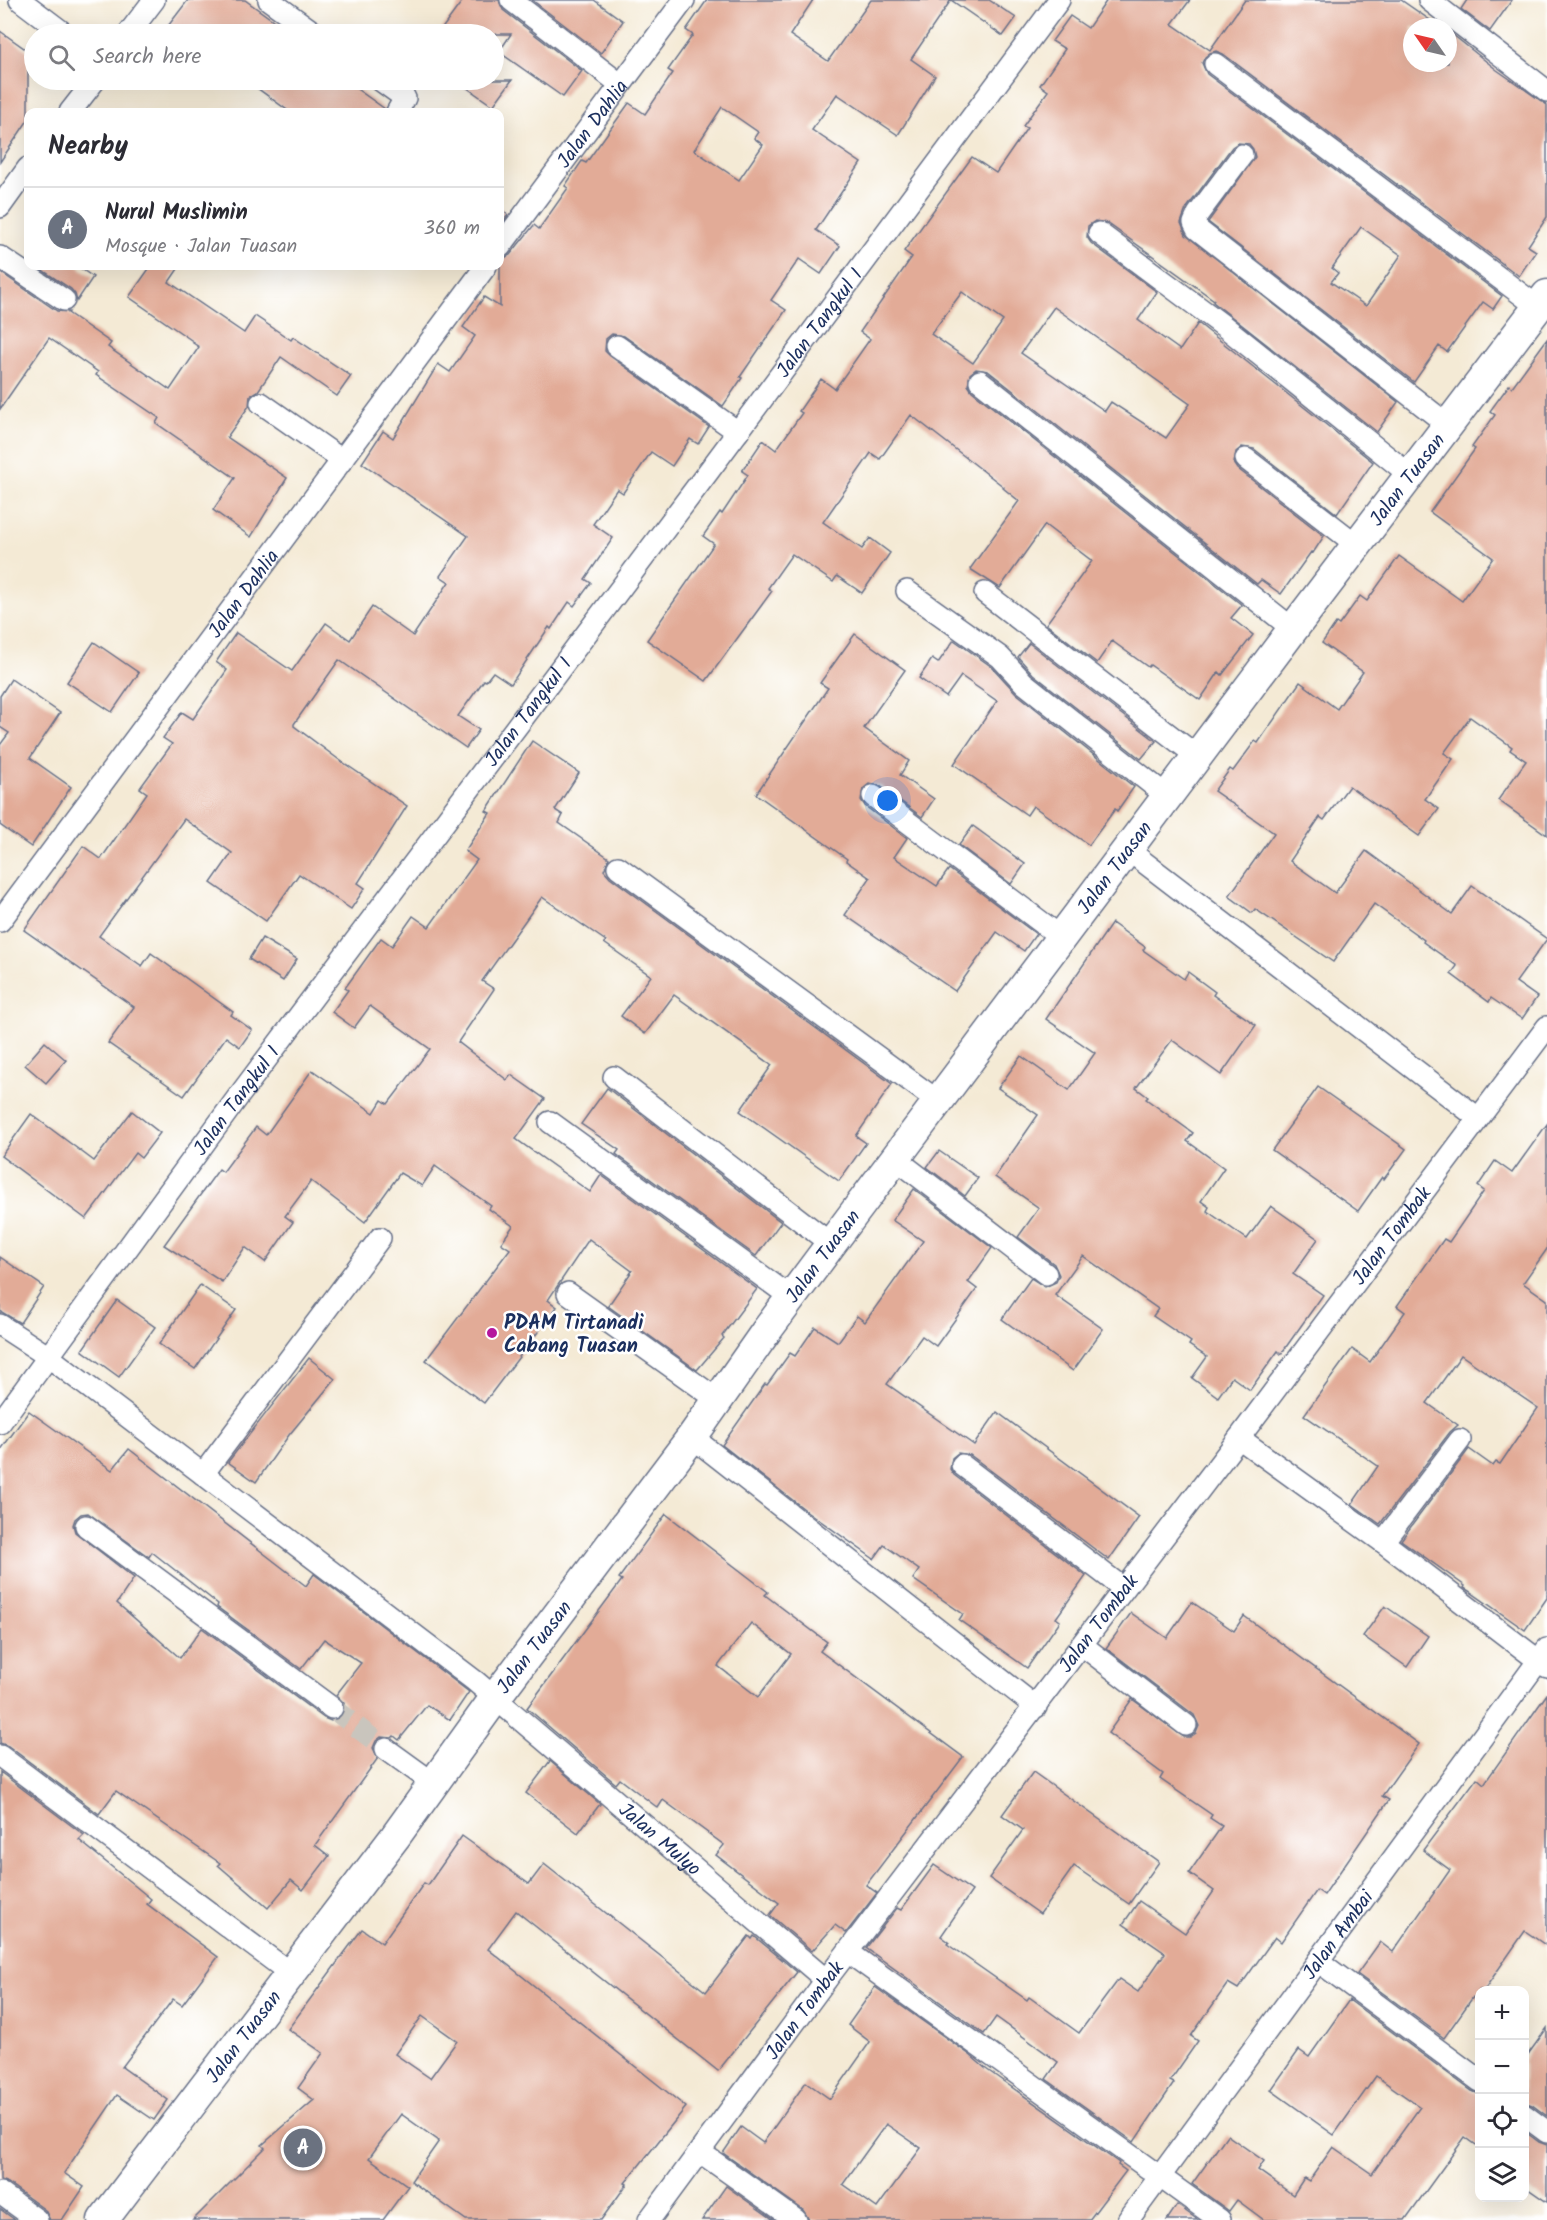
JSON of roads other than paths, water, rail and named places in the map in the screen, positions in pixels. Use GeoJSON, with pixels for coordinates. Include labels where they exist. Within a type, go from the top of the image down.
{"type":"FeatureCollection","features":[{"type":"Feature","properties":{"kind":"street"},"geometry":{"type":"LineString","coordinates":[[20,0],[52,24]]}},
{"type":"Feature","properties":{"kind":"street"},"geometry":{"type":"LineString","coordinates":[[136,24],[154,0]]}},
{"type":"Feature","properties":{"kind":"street"},"geometry":{"type":"LineString","coordinates":[[269,0],[302,24]]}},
{"type":"Feature","properties":{"kind":"street"},"geometry":{"type":"LineString","coordinates":[[511,0],[621,84]]}},
{"type":"Feature","properties":{"kind":"street","name":"Jalan Dahlia"},"geometry":{"type":"LineString","coordinates":[[504,242],[684,0]]}},
{"type":"Feature","properties":{"kind":"street","name":"Jalan Tangkul I"},"geometry":{"type":"LineString","coordinates":[[0,1423],[253,1078],[1059,0]]}},
{"type":"Feature","properties":{"kind":"street"},"geometry":{"type":"LineString","coordinates":[[1429,0],[1547,91]]}},
{"type":"Feature","properties":{"kind":"street"},"geometry":{"type":"LineString","coordinates":[[1215,64],[1542,301]]}},
{"type":"Feature","properties":{"kind":"street"},"geometry":{"type":"LineString","coordinates":[[73,108],[87,90]]}},
{"type":"Feature","properties":{"kind":"street"},"geometry":{"type":"LineString","coordinates":[[394,90],[405,98],[399,108]]}},
{"type":"Feature","properties":{"kind":"street"},"geometry":{"type":"LineString","coordinates":[[1242,155],[1198,214],[1194,223],[1197,229],[1448,425]]}},
{"type":"Feature","properties":{"kind":"street"},"geometry":{"type":"LineString","coordinates":[[0,207],[24,174]]}},
{"type":"Feature","properties":{"kind":"street"},"geometry":{"type":"LineString","coordinates":[[1099,233],[1234,334],[1410,475]]}},
{"type":"Feature","properties":{"kind":"street"},"geometry":{"type":"LineString","coordinates":[[0,257],[64,300]]}},
{"type":"Feature","properties":{"kind":"street","name":"Jalan Dahlia"},"geometry":{"type":"LineString","coordinates":[[0,921],[483,270]]}},
{"type":"Feature","properties":{"kind":"street","name":"Jalan Tuasan"},"geometry":{"type":"LineString","coordinates":[[103,2220],[692,1437],[831,1244],[1060,937],[1542,301]]}},
{"type":"Feature","properties":{"kind":"street"},"geometry":{"type":"LineString","coordinates":[[617,346],[738,432]]}},
{"type":"Feature","properties":{"kind":"street"},"geometry":{"type":"LineString","coordinates":[[980,381],[1293,629]]}},
{"type":"Feature","properties":{"kind":"street"},"geometry":{"type":"LineString","coordinates":[[261,403],[342,460]]}},
{"type":"Feature","properties":{"kind":"street"},"geometry":{"type":"LineString","coordinates":[[1246,459],[1357,545]]}},
{"type":"Feature","properties":{"kind":"street"},"geometry":{"type":"LineString","coordinates":[[907,591],[1000,657],[1024,683],[1168,797]]}},
{"type":"Feature","properties":{"kind":"street"},"geometry":{"type":"LineString","coordinates":[[985,593],[1198,757]]}},
{"type":"Feature","properties":{"kind":"street"},"geometry":{"type":"LineString","coordinates":[[873,796],[1060,937]]}},
{"type":"Feature","properties":{"kind":"street"},"geometry":{"type":"LineString","coordinates":[[1128,850],[1478,1118]]}},
{"type":"Feature","properties":{"kind":"street"},"geometry":{"type":"LineString","coordinates":[[618,867],[939,1102]]}},
{"type":"Feature","properties":{"kind":"street","name":"Jalan Tombak"},"geometry":{"type":"LineString","coordinates":[[649,2220],[826,1980],[1036,1707],[1123,1588],[1239,1438],[1547,1027]]}},
{"type":"Feature","properties":{"kind":"street"},"geometry":{"type":"LineString","coordinates":[[614,1077],[831,1244]]}},
{"type":"Feature","properties":{"kind":"street"},"geometry":{"type":"LineString","coordinates":[[550,1122],[792,1298]]}},
{"type":"Feature","properties":{"kind":"street"},"geometry":{"type":"LineString","coordinates":[[896,1159],[1046,1274]]}},
{"type":"Feature","properties":{"kind":"street"},"geometry":{"type":"LineString","coordinates":[[203,1474],[380,1238]]}},
{"type":"Feature","properties":{"kind":"street"},"geometry":{"type":"LineString","coordinates":[[568,1293],[718,1400]]}},
{"type":"Feature","properties":{"kind":"street","name":"Jalan Mulyo"},"geometry":{"type":"LineString","coordinates":[[0,1326],[49,1357],[426,1642],[826,1980]]}},
{"type":"Feature","properties":{"kind":"street"},"geometry":{"type":"LineString","coordinates":[[692,1437],[1036,1707]]}},
{"type":"Feature","properties":{"kind":"street"},"geometry":{"type":"LineString","coordinates":[[1239,1438],[1544,1659]]}},
{"type":"Feature","properties":{"kind":"street"},"geometry":{"type":"LineString","coordinates":[[1383,1542],[1460,1440]]}},
{"type":"Feature","properties":{"kind":"street"},"geometry":{"type":"LineString","coordinates":[[962,1465],[1123,1588]]}},
{"type":"Feature","properties":{"kind":"street"},"geometry":{"type":"LineString","coordinates":[[86,1526],[332,1708]]}},
{"type":"Feature","properties":{"kind":"street"},"geometry":{"type":"LineString","coordinates":[[1082,1646],[1186,1725]]}},
{"type":"Feature","properties":{"kind":"street","name":"Jalan Ambai"},"geometry":{"type":"LineString","coordinates":[[1128,2220],[1544,1659]]}},
{"type":"Feature","properties":{"kind":"street"},"geometry":{"type":"LineString","coordinates":[[386,1749],[433,1783]]}},
{"type":"Feature","properties":{"kind":"street"},"geometry":{"type":"LineString","coordinates":[[0,1756],[291,1973]]}},
{"type":"Feature","properties":{"kind":"street"},"geometry":{"type":"LineString","coordinates":[[848,1952],[1220,2220]]}},
{"type":"Feature","properties":{"kind":"street"},"geometry":{"type":"LineString","coordinates":[[1318,1961],[1475,2078]]}},
{"type":"Feature","properties":{"kind":"street"},"geometry":{"type":"LineString","coordinates":[[1529,2119],[1547,2132]]}},
{"type":"Feature","properties":{"kind":"street"},"geometry":{"type":"LineString","coordinates":[[700,2152],[796,2220]]}},
{"type":"Feature","properties":{"kind":"street"},"geometry":{"type":"LineString","coordinates":[[0,2193],[37,2220]]}},
{"type":"Feature","properties":{"kind":"tunnel"},"geometry":{"type":"LineString","coordinates":[[332,1708],[386,1749]]}},
{"type":"Feature","properties":{"kind":"place","name":"PDAM Tirtanadi Cabang Tuasan"},"geometry":{"type":"Point","coordinates":[492,1333]}},
{"type":"Feature","properties":{"kind":"place","name":"Nurul Muslimin"},"geometry":{"type":"Point","coordinates":[303,2148]}}]}
